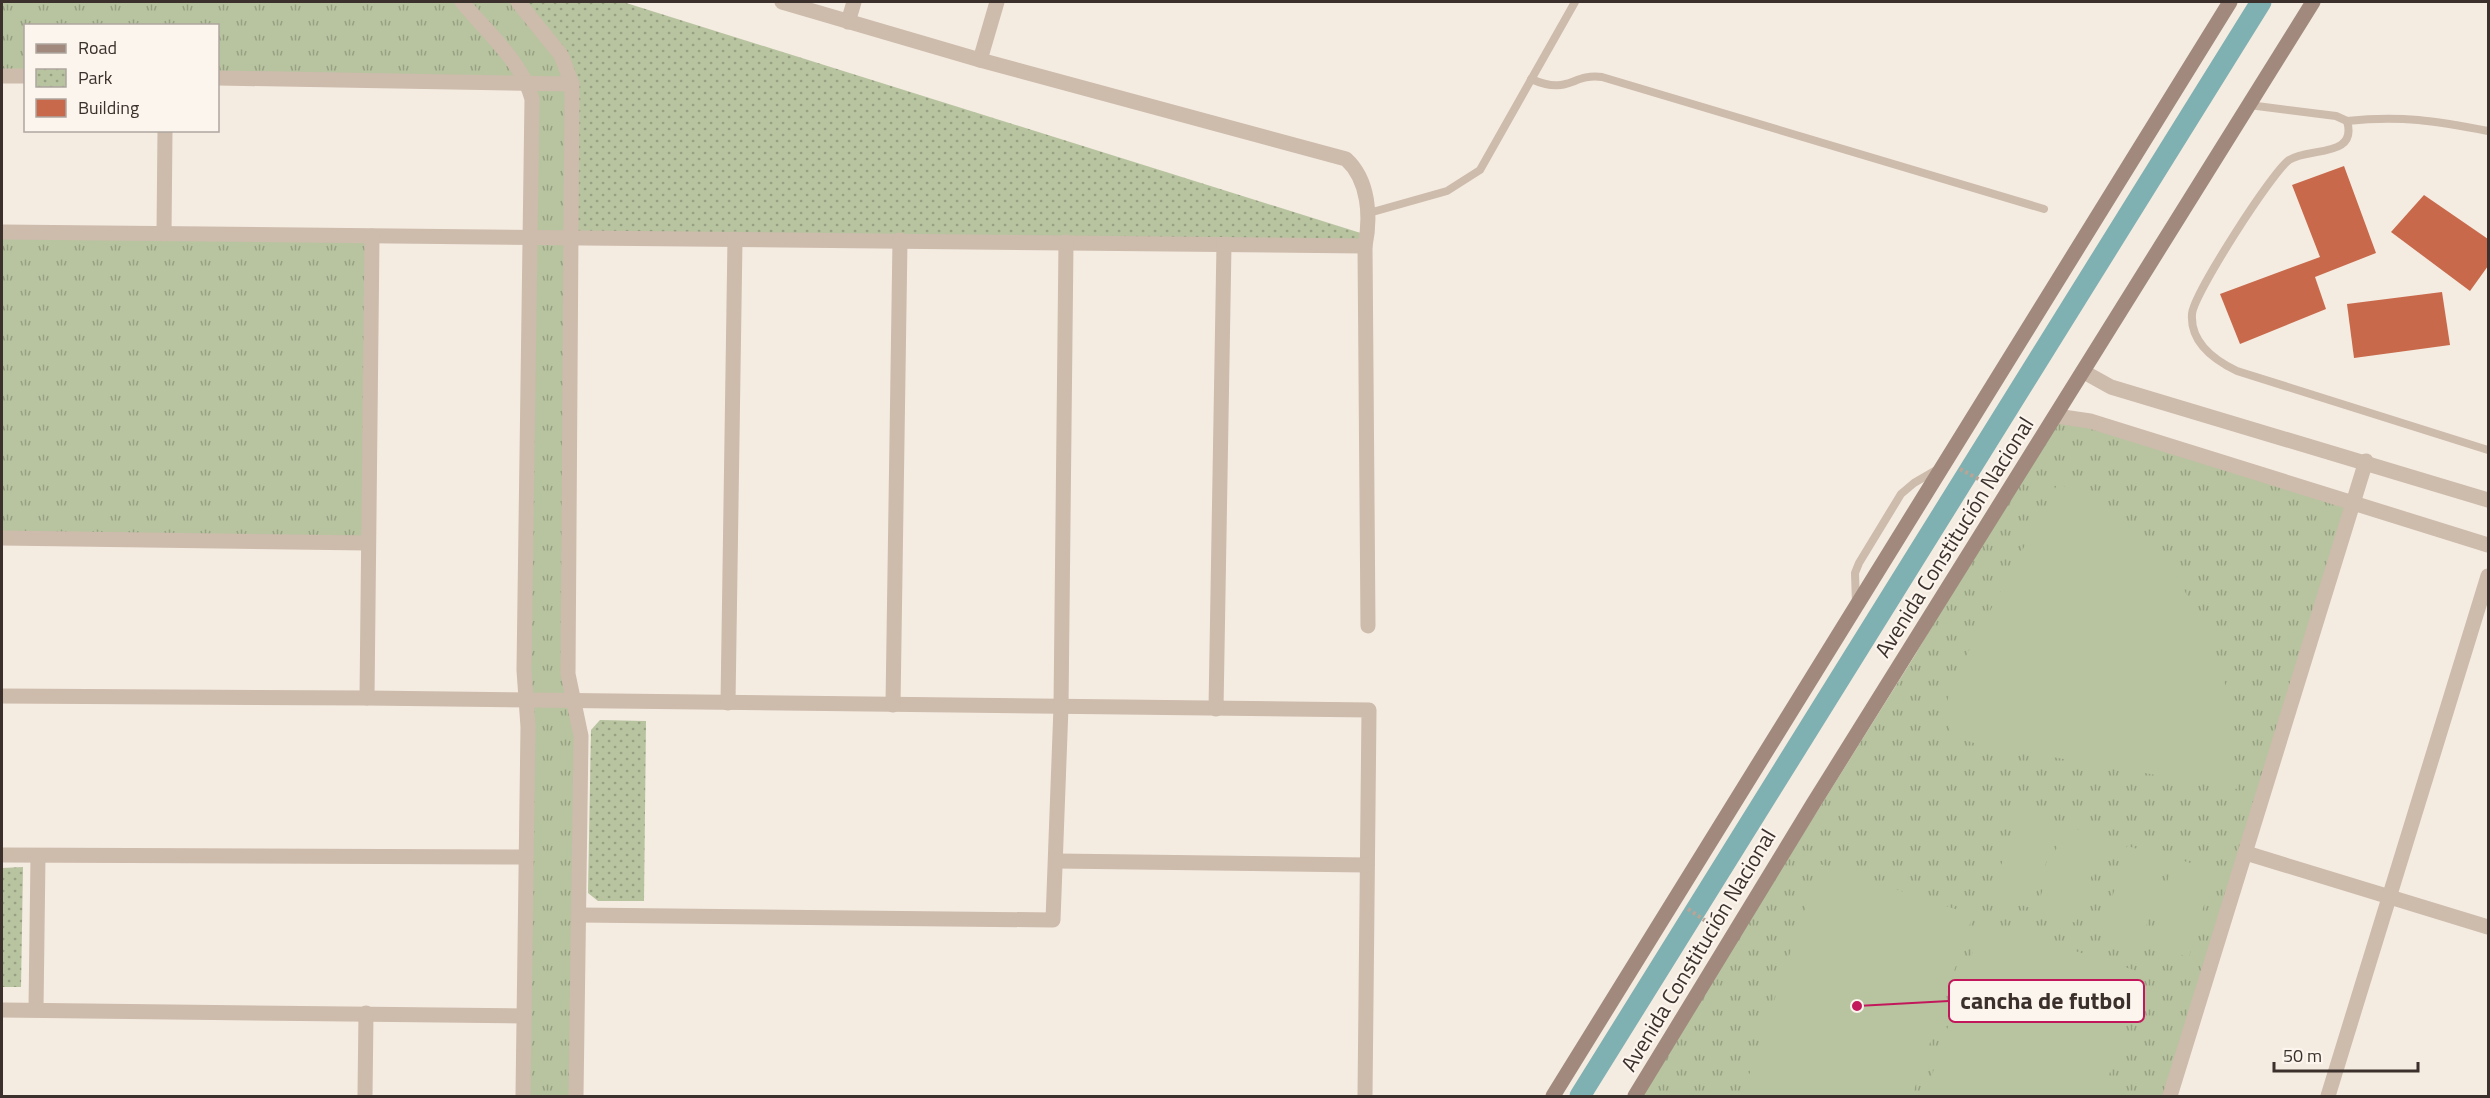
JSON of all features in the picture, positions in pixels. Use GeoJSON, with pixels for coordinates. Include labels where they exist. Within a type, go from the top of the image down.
{"type":"FeatureCollection","features":[{"type":"Feature","properties":{"kind":"main road","name":"Avenida Constitución Nacional"},"geometry":{"type":"LineString","coordinates":[[1553,1096],[2230,2]]}},
{"type":"Feature","properties":{"kind":"main road","name":"Avenida Constitución Nacional"},"geometry":{"type":"LineString","coordinates":[[1635,1096],[2313,2]]}},
{"type":"Feature","properties":{"kind":"street"},"geometry":{"type":"LineString","coordinates":[[462,2],[528,84],[532,99],[532,237],[524,670],[526,857],[523,1096]]}},
{"type":"Feature","properties":{"kind":"street"},"geometry":{"type":"LineString","coordinates":[[518,2],[561,55],[572,84],[568,674],[581,736],[576,1096]]}},
{"type":"Feature","properties":{"kind":"street"},"geometry":{"type":"LineString","coordinates":[[782,2],[980,60],[1346,159],[1358,169],[1369,213],[1365,246],[1368,626]]}},
{"type":"Feature","properties":{"kind":"street"},"geometry":{"type":"LineString","coordinates":[[848,22],[855,2]]}},
{"type":"Feature","properties":{"kind":"street"},"geometry":{"type":"LineString","coordinates":[[980,60],[997,2]]}},
{"type":"Feature","properties":{"kind":"street"},"geometry":{"type":"LineString","coordinates":[[2,76],[24,76]]}},
{"type":"Feature","properties":{"kind":"street"},"geometry":{"type":"LineString","coordinates":[[219,78],[572,84]]}},
{"type":"Feature","properties":{"kind":"street"},"geometry":{"type":"LineString","coordinates":[[164,234],[165,132]]}},
{"type":"Feature","properties":{"kind":"street"},"geometry":{"type":"LineString","coordinates":[[2,232],[1365,246]]}},
{"type":"Feature","properties":{"kind":"street"},"geometry":{"type":"LineString","coordinates":[[367,698],[372,236]]}},
{"type":"Feature","properties":{"kind":"street"},"geometry":{"type":"LineString","coordinates":[[728,703],[735,239]]}},
{"type":"Feature","properties":{"kind":"street"},"geometry":{"type":"LineString","coordinates":[[893,705],[900,240]]}},
{"type":"Feature","properties":{"kind":"street"},"geometry":{"type":"LineString","coordinates":[[579,915],[1053,920],[1061,707],[1066,242]]}},
{"type":"Feature","properties":{"kind":"street"},"geometry":{"type":"LineString","coordinates":[[1216,709],[1224,244]]}},
{"type":"Feature","properties":{"kind":"street"},"geometry":{"type":"LineString","coordinates":[[2084,372],[2111,387],[2366,461],[2488,500]]}},
{"type":"Feature","properties":{"kind":"street"},"geometry":{"type":"LineString","coordinates":[[2056,416],[2090,421],[2488,545]]}},
{"type":"Feature","properties":{"kind":"street"},"geometry":{"type":"LineString","coordinates":[[2170,1096],[2366,461]]}},
{"type":"Feature","properties":{"kind":"street"},"geometry":{"type":"LineString","coordinates":[[2,538],[368,543]]}},
{"type":"Feature","properties":{"kind":"street"},"geometry":{"type":"LineString","coordinates":[[2328,1096],[2488,576]]}},
{"type":"Feature","properties":{"kind":"street"},"geometry":{"type":"LineString","coordinates":[[2,696],[526,699],[1369,710],[1365,1096]]}},
{"type":"Feature","properties":{"kind":"street"},"geometry":{"type":"LineString","coordinates":[[2246,853],[2488,927]]}},
{"type":"Feature","properties":{"kind":"street"},"geometry":{"type":"LineString","coordinates":[[2,855],[526,857]]}},
{"type":"Feature","properties":{"kind":"street"},"geometry":{"type":"LineString","coordinates":[[36,1009],[38,856]]}},
{"type":"Feature","properties":{"kind":"street"},"geometry":{"type":"LineString","coordinates":[[1057,861],[1367,865]]}},
{"type":"Feature","properties":{"kind":"street"},"geometry":{"type":"LineString","coordinates":[[2,1010],[524,1016]]}},
{"type":"Feature","properties":{"kind":"street"},"geometry":{"type":"LineString","coordinates":[[365,1096],[366,1013]]}},
{"type":"Feature","properties":{"kind":"lane"},"geometry":{"type":"LineString","coordinates":[[1369,213],[1448,191],[1480,170],[1575,2]]}},
{"type":"Feature","properties":{"kind":"lane"},"geometry":{"type":"LineString","coordinates":[[1532,79],[1546,85],[1562,86],[1584,77],[1602,77],[2044,209]]}},
{"type":"Feature","properties":{"kind":"lane"},"geometry":{"type":"LineString","coordinates":[[2249,105],[2309,110],[2347,121],[2410,117],[2488,131]]}},
{"type":"Feature","properties":{"kind":"lane"},"geometry":{"type":"LineString","coordinates":[[2347,121],[2350,130],[2347,140],[2339,148],[2290,159],[2276,172],[2194,304],[2193,327],[2209,354],[2237,371],[2488,450]]}},
{"type":"Feature","properties":{"kind":"lane"},"geometry":{"type":"LineString","coordinates":[[1856,607],[1855,573],[1901,494],[1945,463]]}},
{"type":"Feature","properties":{"kind":"path"},"geometry":{"type":"LineString","coordinates":[[1945,463],[2007,495]]}},
{"type":"Feature","properties":{"kind":"path"},"geometry":{"type":"LineString","coordinates":[[1674,901],[1731,938]]}},
{"type":"Feature","properties":{"kind":"green space"},"geometry":{"type":"Polygon","coordinates":[[[2,2],[518,2],[572,84],[568,674],[581,736],[576,1096],[521,1096],[529,89],[219,80],[219,24],[24,24],[24,77],[2,77],[2,2]]]}},
{"type":"Feature","properties":{"kind":"green space"},"geometry":{"type":"Polygon","coordinates":[[[518,2],[623,2],[1367,235],[1365,246],[570,237],[572,84],[518,2]]]}},
{"type":"Feature","properties":{"kind":"green space"},"geometry":{"type":"Polygon","coordinates":[[[2,232],[372,236],[368,543],[2,538],[2,232]]]}},
{"type":"Feature","properties":{"kind":"green space"},"geometry":{"type":"Polygon","coordinates":[[[2056,416],[2354,503],[2173,1096],[1639,1096],[1915,655],[2056,416]]]}},
{"type":"Feature","properties":{"kind":"green space"},"geometry":{"type":"Polygon","coordinates":[[[2058,483],[2105,507],[2163,552],[2208,633],[2229,696],[2237,789],[1977,744],[1953,736],[1946,722],[1949,688],[2058,483]]]}},
{"type":"Feature","properties":{"kind":"green space"},"geometry":{"type":"Polygon","coordinates":[[[600,720],[646,721],[644,901],[598,901],[588,893],[591,730],[600,720]]]}},
{"type":"Feature","properties":{"kind":"green space"},"geometry":{"type":"Polygon","coordinates":[[[2019,811],[2059,824],[2031,908],[1991,896],[2019,811]]]}},
{"type":"Feature","properties":{"kind":"green space"},"geometry":{"type":"Polygon","coordinates":[[[2064,825],[2104,838],[2076,923],[2036,910],[2064,825]]]}},
{"type":"Feature","properties":{"kind":"green space"},"geometry":{"type":"Polygon","coordinates":[[[2127,846],[2166,857],[2141,945],[2102,933],[2127,846]]]}},
{"type":"Feature","properties":{"kind":"green space"},"geometry":{"type":"Polygon","coordinates":[[[2174,858],[2214,870],[2189,957],[2149,946],[2174,858]]]}},
{"type":"Feature","properties":{"kind":"green space"},"geometry":{"type":"Polygon","coordinates":[[[1820,864],[1973,915],[1912,1096],[1742,1096],[1820,864]]]}},
{"type":"Feature","properties":{"kind":"green space"},"geometry":{"type":"Polygon","coordinates":[[[23,867],[21,987],[2,987],[2,868],[23,867]]]}},
{"type":"Feature","properties":{"kind":"green space"},"geometry":{"type":"Polygon","coordinates":[[[1983,921],[2143,973],[2102,1096],[1925,1096],[1983,921]]]}},
{"type":"Feature","properties":{"kind":"building"},"geometry":{"type":"Polygon","coordinates":[[[2344,166],[2376,253],[2315,277],[2326,309],[2240,344],[2220,294],[2320,257],[2292,185],[2344,166]]]}},
{"type":"Feature","properties":{"kind":"building"},"geometry":{"type":"Polygon","coordinates":[[[2424,195],[2488,239],[2488,266],[2470,291],[2391,232],[2424,195]]]}},
{"type":"Feature","properties":{"kind":"building"},"geometry":{"type":"Polygon","coordinates":[[[2442,292],[2450,345],[2354,358],[2347,304],[2442,292]]]}},
{"type":"Feature","properties":{"kind":"waterway"},"geometry":{"type":"LineString","coordinates":[[1580,1096],[2261,2]]}},
{"type":"Feature","properties":{"kind":"place","name":"cancha de futbol"},"geometry":{"type":"Point","coordinates":[1857,1006]}}]}
